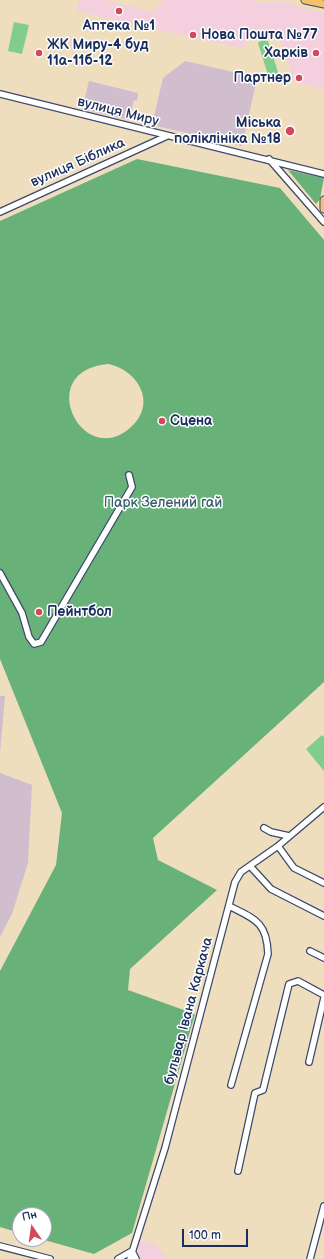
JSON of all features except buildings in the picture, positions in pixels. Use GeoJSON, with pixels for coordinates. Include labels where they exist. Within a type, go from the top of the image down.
{"type":"FeatureCollection","features":[{"type":"Feature","properties":{"kind":"main road"},"geometry":{"type":"LineString","coordinates":[[305,0],[324,4]]}},
{"type":"Feature","properties":{"kind":"main road"},"geometry":{"type":"LineString","coordinates":[[324,200],[324,209]]}},
{"type":"Feature","properties":{"kind":"street","name":"вулиця Миру"},"geometry":{"type":"LineString","coordinates":[[0,94],[167,136],[269,159],[324,174]]}},
{"type":"Feature","properties":{"kind":"street","name":"вулиця Біблика"},"geometry":{"type":"LineString","coordinates":[[0,212],[167,136]]}},
{"type":"Feature","properties":{"kind":"street"},"geometry":{"type":"LineString","coordinates":[[269,159],[324,222]]}},
{"type":"Feature","properties":{"kind":"street"},"geometry":{"type":"LineString","coordinates":[[0,574],[22,613],[29,637],[34,644],[41,642],[132,487],[129,475]]}},
{"type":"Feature","properties":{"kind":"street","name":"бульвар Івана Каркача"},"geometry":{"type":"LineString","coordinates":[[130,1259],[165,1148],[238,875],[278,846],[324,807]]}},
{"type":"Feature","properties":{"kind":"street"},"geometry":{"type":"LineString","coordinates":[[264,828],[271,832],[289,836]]}},
{"type":"Feature","properties":{"kind":"street"},"geometry":{"type":"LineString","coordinates":[[278,846],[294,868],[324,883]]}},
{"type":"Feature","properties":{"kind":"street"},"geometry":{"type":"LineString","coordinates":[[250,866],[271,889],[324,916]]}},
{"type":"Feature","properties":{"kind":"street"},"geometry":{"type":"LineString","coordinates":[[229,906],[253,919],[262,928],[268,938],[268,954],[231,1085]]}},
{"type":"Feature","properties":{"kind":"street"},"geometry":{"type":"LineString","coordinates":[[310,951],[324,958]]}},
{"type":"Feature","properties":{"kind":"street"},"geometry":{"type":"LineString","coordinates":[[238,1172],[255,1093],[263,1090],[289,984],[298,981],[324,996],[309,1062]]}},
{"type":"Feature","properties":{"kind":"street"},"geometry":{"type":"LineString","coordinates":[[310,1259],[322,1219],[324,1206]]}},
{"type":"Feature","properties":{"kind":"street"},"geometry":{"type":"LineString","coordinates":[[0,1246],[50,1259]]}},
{"type":"Feature","properties":{"kind":"street"},"geometry":{"type":"LineString","coordinates":[[118,1259],[132,1251],[136,1259]]}},
{"type":"Feature","properties":{"kind":"shaded area"},"geometry":{"type":"Polygon","coordinates":[[[79,0],[104,0],[153,12],[164,0],[250,0],[265,3],[287,1],[296,6],[324,13],[324,89],[294,82],[279,35],[271,31],[262,29],[252,32],[244,49],[76,11],[79,0]]]}},
{"type":"Feature","properties":{"kind":"shaded area"},"geometry":{"type":"Polygon","coordinates":[[[185,61],[251,76],[256,83],[242,146],[152,125],[163,78],[185,61]]]}},
{"type":"Feature","properties":{"kind":"shaded area"},"geometry":{"type":"Polygon","coordinates":[[[89,81],[138,93],[137,101],[134,100],[129,120],[82,109],[89,81]]]}},
{"type":"Feature","properties":{"kind":"shaded area"},"geometry":{"type":"Polygon","coordinates":[[[0,696],[5,696],[0,753],[0,696]]]}},
{"type":"Feature","properties":{"kind":"shaded area"},"geometry":{"type":"Polygon","coordinates":[[[0,773],[32,785],[28,863],[12,914],[0,937],[0,773]]]}},
{"type":"Feature","properties":{"kind":"shaded area"},"geometry":{"type":"Polygon","coordinates":[[[138,1239],[154,1244],[169,1259],[138,1259],[135,1251],[138,1239]]]}},
{"type":"Feature","properties":{"kind":"green space"},"geometry":{"type":"Polygon","coordinates":[[[14,22],[29,25],[22,54],[8,51],[14,22]]]}},
{"type":"Feature","properties":{"kind":"green space"},"geometry":{"type":"Polygon","coordinates":[[[262,39],[268,41],[278,72],[276,78],[270,78],[268,75],[258,43],[262,39]]]}},
{"type":"Feature","properties":{"kind":"green space","name":"Парк Зелений гай"},"geometry":{"type":"Polygon","coordinates":[[[137,159],[280,188],[324,240],[324,682],[153,838],[158,860],[217,890],[130,969],[128,990],[195,1014],[132,1233],[94,1254],[52,1242],[52,1207],[12,1207],[12,1231],[0,1227],[0,971],[56,865],[62,813],[0,659],[0,221],[137,159]],[[108,364],[85,371],[72,384],[69,400],[74,416],[84,430],[99,438],[117,436],[135,423],[141,414],[143,395],[140,386],[127,372],[108,364]]]}},
{"type":"Feature","properties":{"kind":"green space"},"geometry":{"type":"Polygon","coordinates":[[[288,170],[324,178],[320,199],[316,204],[288,170]]]}},
{"type":"Feature","properties":{"kind":"green space"},"geometry":{"type":"Polygon","coordinates":[[[322,735],[324,737],[324,771],[306,749],[322,735]]]}},
{"type":"Feature","properties":{"kind":"place","name":"Аптека №1"},"geometry":{"type":"Point","coordinates":[119,11]}},
{"type":"Feature","properties":{"kind":"place","name":"Нова Пошта №77"},"geometry":{"type":"Point","coordinates":[193,35]}},
{"type":"Feature","properties":{"kind":"place","name":"ЖК Миру-4 буд 11а-11б-12"},"geometry":{"type":"Point","coordinates":[39,53]}},
{"type":"Feature","properties":{"kind":"place","name":"Харків"},"geometry":{"type":"Point","coordinates":[316,53]}},
{"type":"Feature","properties":{"kind":"place","name":"Партнер"},"geometry":{"type":"Point","coordinates":[299,78]}},
{"type":"Feature","properties":{"kind":"place","name":"Міська поліклініка №18"},"geometry":{"type":"Point","coordinates":[290,131]}},
{"type":"Feature","properties":{"kind":"place","name":"Сцена"},"geometry":{"type":"Point","coordinates":[162,421]}},
{"type":"Feature","properties":{"kind":"place","name":"Пейнтбол"},"geometry":{"type":"Point","coordinates":[39,612]}}]}
